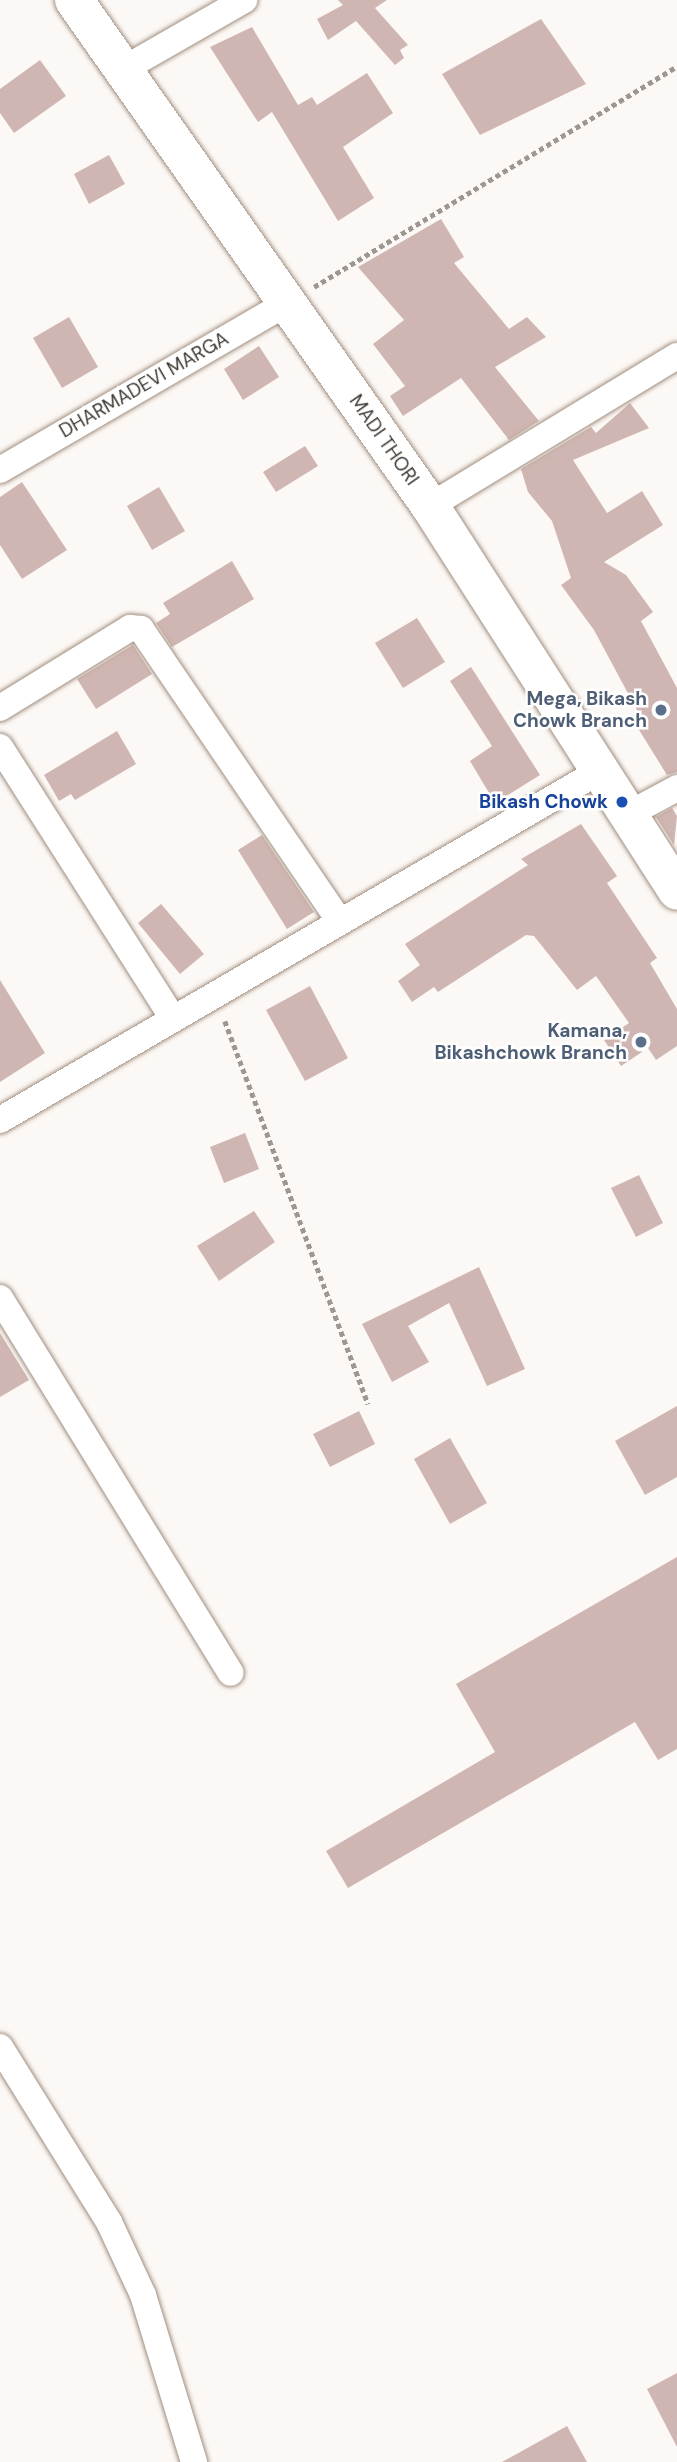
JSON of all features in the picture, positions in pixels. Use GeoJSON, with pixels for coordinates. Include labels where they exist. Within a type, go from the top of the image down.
{"type":"FeatureCollection","features":[{"type":"Feature","properties":{"kind":"main road","name":"MADI THORI"},"geometry":{"type":"LineString","coordinates":[[74,0],[430,506],[603,769],[677,891]]}},
{"type":"Feature","properties":{"kind":"street"},"geometry":{"type":"LineString","coordinates":[[122,70],[244,0]]}},
{"type":"Feature","properties":{"kind":"street","name":"DHARMADEVI MARGA"},"geometry":{"type":"LineString","coordinates":[[0,470],[289,302]]}},
{"type":"Feature","properties":{"kind":"street"},"geometry":{"type":"LineString","coordinates":[[430,506],[677,356]]}},
{"type":"Feature","properties":{"kind":"street"},"geometry":{"type":"LineString","coordinates":[[0,708],[130,628],[141,629],[340,922]]}},
{"type":"Feature","properties":{"kind":"street"},"geometry":{"type":"LineString","coordinates":[[0,747],[173,1019]]}},
{"type":"Feature","properties":{"kind":"street"},"geometry":{"type":"LineString","coordinates":[[0,1120],[603,769]]}},
{"type":"Feature","properties":{"kind":"street"},"geometry":{"type":"LineString","coordinates":[[629,814],[677,789]]}},
{"type":"Feature","properties":{"kind":"street"},"geometry":{"type":"LineString","coordinates":[[0,1298],[231,1673]]}},
{"type":"Feature","properties":{"kind":"street"},"geometry":{"type":"LineString","coordinates":[[0,2047],[109,2222],[143,2295],[194,2462]]}},
{"type":"Feature","properties":{"kind":"path"},"geometry":{"type":"LineString","coordinates":[[289,302],[677,66]]}},
{"type":"Feature","properties":{"kind":"path"},"geometry":{"type":"LineString","coordinates":[[215,994],[368,1404]]}},
{"type":"Feature","properties":{"kind":"building"},"geometry":{"type":"Polygon","coordinates":[[[338,0],[387,0],[375,8],[408,45],[400,50],[404,58],[395,65],[356,21],[328,40],[317,19],[343,5],[338,0]]]}},
{"type":"Feature","properties":{"kind":"building"},"geometry":{"type":"Polygon","coordinates":[[[541,19],[586,84],[480,135],[442,74],[541,19]]]}},
{"type":"Feature","properties":{"kind":"building"},"geometry":{"type":"Polygon","coordinates":[[[252,27],[298,105],[312,97],[317,105],[367,73],[393,113],[343,147],[374,198],[338,221],[272,112],[258,122],[210,47],[252,27]]]}},
{"type":"Feature","properties":{"kind":"building"},"geometry":{"type":"Polygon","coordinates":[[[40,60],[66,96],[14,133],[0,113],[0,89],[40,60]]]}},
{"type":"Feature","properties":{"kind":"building"},"geometry":{"type":"Polygon","coordinates":[[[109,155],[125,184],[89,204],[74,174],[109,155]]]}},
{"type":"Feature","properties":{"kind":"building"},"geometry":{"type":"Polygon","coordinates":[[[441,219],[464,257],[454,263],[509,329],[527,317],[546,337],[495,367],[539,421],[509,440],[461,378],[403,416],[390,396],[405,386],[373,344],[404,320],[358,267],[441,219]]]}},
{"type":"Feature","properties":{"kind":"building"},"geometry":{"type":"Polygon","coordinates":[[[69,317],[98,367],[62,388],[33,338],[69,317]]]}},
{"type":"Feature","properties":{"kind":"building"},"geometry":{"type":"Polygon","coordinates":[[[259,346],[279,377],[243,400],[224,369],[259,346]]]}},
{"type":"Feature","properties":{"kind":"building"},"geometry":{"type":"Polygon","coordinates":[[[630,403],[649,428],[573,460],[607,513],[642,491],[663,525],[604,562],[626,575],[653,612],[641,621],[677,688],[677,772],[667,775],[631,717],[638,712],[594,630],[561,585],[571,578],[552,521],[528,492],[521,469],[591,427],[596,433],[630,403]]]}},
{"type":"Feature","properties":{"kind":"building"},"geometry":{"type":"Polygon","coordinates":[[[305,446],[318,466],[276,492],[263,472],[305,446]]]}},
{"type":"Feature","properties":{"kind":"building"},"geometry":{"type":"Polygon","coordinates":[[[22,482],[67,550],[22,579],[0,545],[0,497],[22,482]]]}},
{"type":"Feature","properties":{"kind":"building"},"geometry":{"type":"Polygon","coordinates":[[[159,487],[185,531],[152,550],[127,506],[159,487]]]}},
{"type":"Feature","properties":{"kind":"building"},"geometry":{"type":"Polygon","coordinates":[[[232,561],[254,599],[172,647],[156,623],[170,614],[163,603],[232,561]]]}},
{"type":"Feature","properties":{"kind":"building"},"geometry":{"type":"Polygon","coordinates":[[[417,618],[445,662],[403,688],[375,643],[417,618]]]}},
{"type":"Feature","properties":{"kind":"building"},"geometry":{"type":"Polygon","coordinates":[[[133,645],[152,674],[96,709],[77,679],[133,645]]]}},
{"type":"Feature","properties":{"kind":"building"},"geometry":{"type":"Polygon","coordinates":[[[471,667],[540,775],[495,803],[470,761],[492,746],[450,681],[471,667]]]}},
{"type":"Feature","properties":{"kind":"building"},"geometry":{"type":"Polygon","coordinates":[[[117,731],[136,764],[75,800],[71,794],[59,801],[44,775],[117,731]]]}},
{"type":"Feature","properties":{"kind":"building"},"geometry":{"type":"Polygon","coordinates":[[[672,808],[677,816],[674,845],[656,817],[672,808]]]}},
{"type":"Feature","properties":{"kind":"building"},"geometry":{"type":"Polygon","coordinates":[[[581,824],[617,876],[607,883],[657,958],[650,963],[677,1009],[677,1046],[656,1060],[648,1048],[621,1066],[604,1040],[629,1023],[596,976],[577,990],[534,936],[526,935],[438,992],[434,987],[412,1002],[398,981],[420,965],[405,944],[528,865],[521,859],[581,824]]]}},
{"type":"Feature","properties":{"kind":"building"},"geometry":{"type":"Polygon","coordinates":[[[262,835],[314,912],[287,929],[238,850],[262,835]]]}},
{"type":"Feature","properties":{"kind":"building"},"geometry":{"type":"Polygon","coordinates":[[[161,904],[204,954],[180,974],[138,923],[161,904]]]}},
{"type":"Feature","properties":{"kind":"building"},"geometry":{"type":"Polygon","coordinates":[[[0,980],[45,1053],[0,1082],[0,980]]]}},
{"type":"Feature","properties":{"kind":"building"},"geometry":{"type":"Polygon","coordinates":[[[310,986],[348,1058],[305,1081],[266,1010],[310,986]]]}},
{"type":"Feature","properties":{"kind":"building"},"geometry":{"type":"Polygon","coordinates":[[[245,1133],[259,1169],[224,1183],[210,1147],[245,1133]]]}},
{"type":"Feature","properties":{"kind":"building"},"geometry":{"type":"Polygon","coordinates":[[[639,1175],[663,1223],[636,1237],[611,1188],[639,1175]]]}},
{"type":"Feature","properties":{"kind":"building"},"geometry":{"type":"Polygon","coordinates":[[[254,1211],[275,1242],[219,1281],[197,1246],[254,1211]]]}},
{"type":"Feature","properties":{"kind":"building"},"geometry":{"type":"Polygon","coordinates":[[[479,1267],[525,1369],[487,1386],[449,1303],[408,1326],[429,1362],[392,1382],[362,1324],[479,1267]]]}},
{"type":"Feature","properties":{"kind":"building"},"geometry":{"type":"Polygon","coordinates":[[[0,1333],[29,1380],[0,1397],[0,1333]]]}},
{"type":"Feature","properties":{"kind":"building"},"geometry":{"type":"Polygon","coordinates":[[[677,1406],[677,1477],[645,1495],[615,1441],[677,1406]]]}},
{"type":"Feature","properties":{"kind":"building"},"geometry":{"type":"Polygon","coordinates":[[[359,1411],[375,1444],[330,1467],[313,1434],[359,1411]]]}},
{"type":"Feature","properties":{"kind":"building"},"geometry":{"type":"Polygon","coordinates":[[[450,1438],[487,1503],[450,1524],[414,1459],[450,1438]]]}},
{"type":"Feature","properties":{"kind":"building"},"geometry":{"type":"Polygon","coordinates":[[[677,1557],[677,1749],[658,1760],[635,1722],[348,1888],[326,1851],[495,1752],[456,1684],[677,1557]]]}},
{"type":"Feature","properties":{"kind":"building"},"geometry":{"type":"Polygon","coordinates":[[[677,2373],[677,2447],[647,2389],[677,2373]]]}},
{"type":"Feature","properties":{"kind":"building"},"geometry":{"type":"Polygon","coordinates":[[[567,2426],[587,2462],[502,2462],[567,2426]]]}},
{"type":"Feature","properties":{"kind":"place","name":"Mega, Bikash Chowk Branch"},"geometry":{"type":"Point","coordinates":[661,710]}},
{"type":"Feature","properties":{"kind":"place","name":"Bikash Chowk"},"geometry":{"type":"Point","coordinates":[622,802]}},
{"type":"Feature","properties":{"kind":"place","name":"Kamana, Bikashchowk Branch"},"geometry":{"type":"Point","coordinates":[641,1042]}}]}
